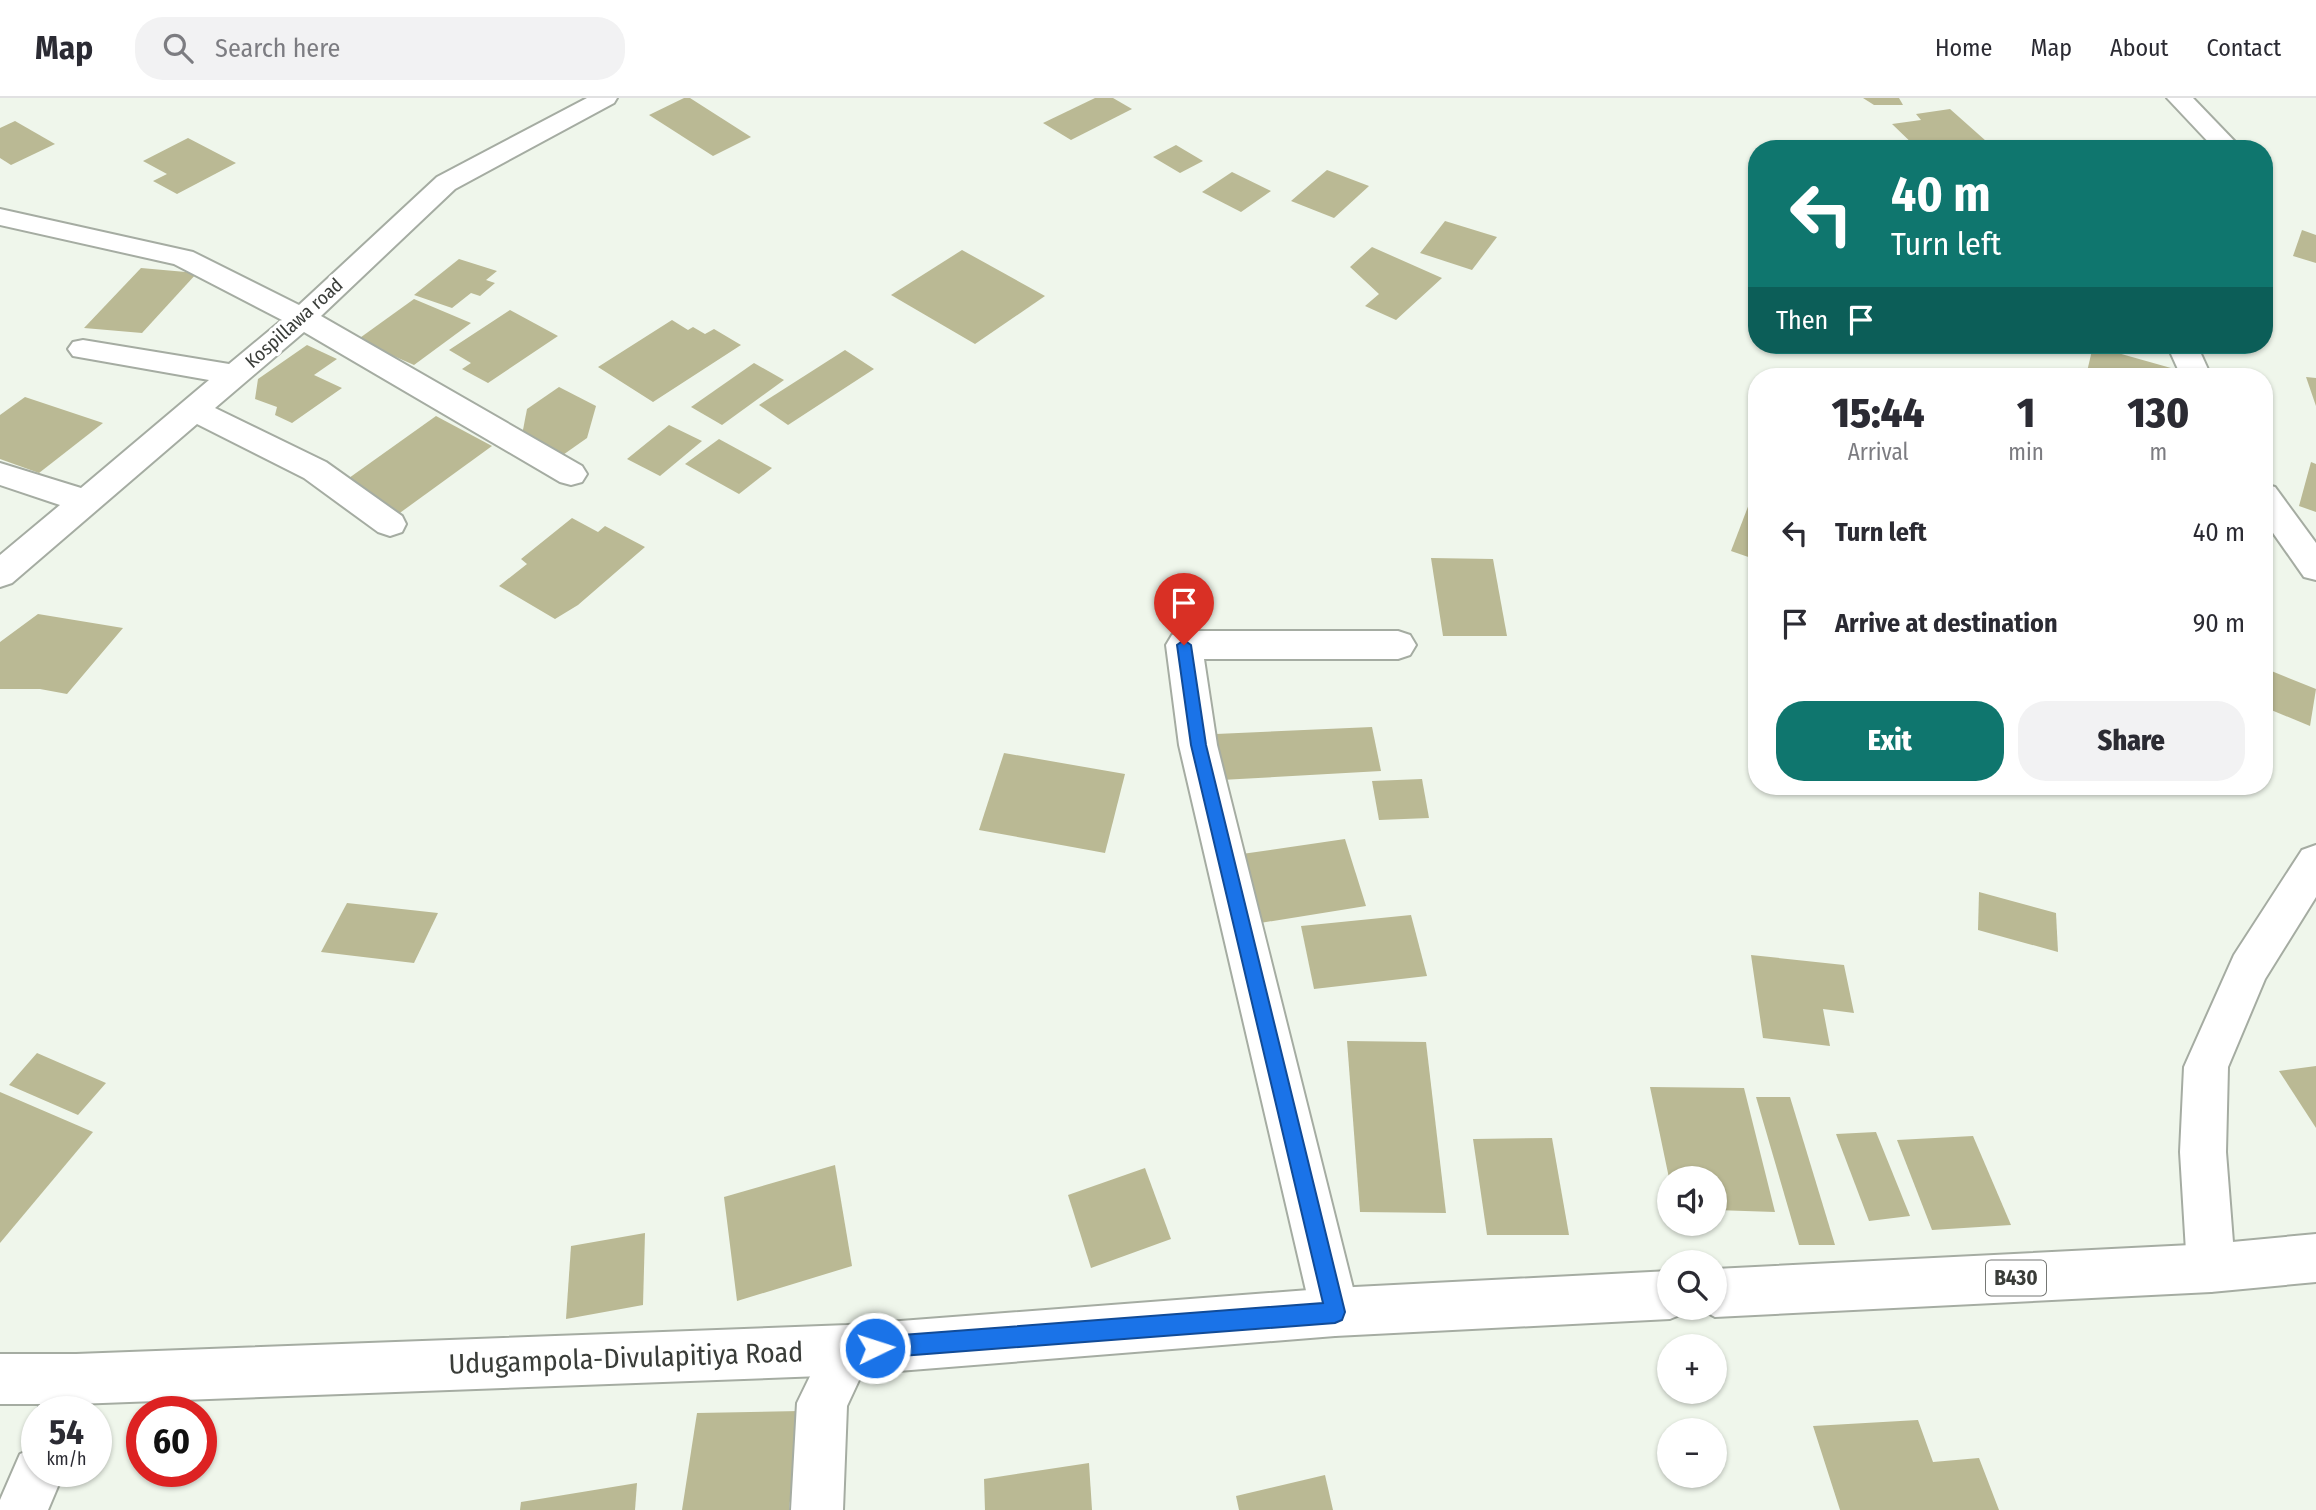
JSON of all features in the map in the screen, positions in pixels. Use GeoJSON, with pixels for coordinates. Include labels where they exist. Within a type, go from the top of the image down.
{"type":"FeatureCollection","features":[{"type":"Feature","properties":{"kind":"street","name":"Kospillawa road"},"geometry":{"type":"LineString","coordinates":[[0,574],[302,318],[446,183],[605,98]]}},
{"type":"Feature","properties":{"kind":"street"},"geometry":{"type":"LineString","coordinates":[[2179,98],[2220,140]]}},
{"type":"Feature","properties":{"kind":"street"},"geometry":{"type":"LineString","coordinates":[[0,217],[183,258],[302,318],[571,474]]}},
{"type":"Feature","properties":{"kind":"street"},"geometry":{"type":"LineString","coordinates":[[83,349],[235,375]]}},
{"type":"Feature","properties":{"kind":"street"},"geometry":{"type":"LineString","coordinates":[[194,410],[315,470],[390,524]]}},
{"type":"Feature","properties":{"kind":"street"},"geometry":{"type":"LineString","coordinates":[[0,474],[88,502]]}},
{"type":"Feature","properties":{"kind":"street"},"geometry":{"type":"LineString","coordinates":[[2273,508],[2316,568]]}},
{"type":"Feature","properties":{"kind":"street"},"geometry":{"type":"LineString","coordinates":[[1335,1312],[1198,745],[1184,645],[1398,646]]}},
{"type":"Feature","properties":{"kind":"street"},"geometry":{"type":"LineString","coordinates":[[2211,1268],[2203,1153],[2206,1067],[2249,968],[2316,862]]}},
{"type":"Feature","properties":{"kind":"street","name":"B430"},"geometry":{"type":"LineString","coordinates":[[1727,1292],[2211,1268],[2316,1258]]}},
{"type":"Feature","properties":{"kind":"street","name":"Udugampola-Divulapitiya Road"},"geometry":{"type":"LineString","coordinates":[[0,1379],[69,1395],[848,1350],[1335,1312],[1657,1296]]}},
{"type":"Feature","properties":{"kind":"street"},"geometry":{"type":"LineString","coordinates":[[817,1510],[822,1402],[848,1350]]}},
{"type":"Feature","properties":{"kind":"street"},"geometry":{"type":"LineString","coordinates":[[22,1510],[32,1487]]}},
{"type":"Feature","properties":{"kind":"building"},"geometry":{"type":"Polygon","coordinates":[[[684,98],[690,98],[751,137],[713,156],[649,115],[684,98]]]}},
{"type":"Feature","properties":{"kind":"building"},"geometry":{"type":"Polygon","coordinates":[[[1095,98],[1113,98],[1132,109],[1071,140],[1043,123],[1095,98]]]}},
{"type":"Feature","properties":{"kind":"building"},"geometry":{"type":"Polygon","coordinates":[[[1863,98],[1899,98],[1903,105],[1874,105],[1863,98]]]}},
{"type":"Feature","properties":{"kind":"building"},"geometry":{"type":"Polygon","coordinates":[[[1950,109],[1985,140],[1909,140],[1892,124],[1921,120],[1916,114],[1950,109]]]}},
{"type":"Feature","properties":{"kind":"building"},"geometry":{"type":"Polygon","coordinates":[[[15,121],[55,144],[11,165],[0,158],[0,128],[15,121]]]}},
{"type":"Feature","properties":{"kind":"building"},"geometry":{"type":"Polygon","coordinates":[[[188,138],[236,163],[177,194],[153,181],[167,174],[143,161],[188,138]]]}},
{"type":"Feature","properties":{"kind":"building"},"geometry":{"type":"Polygon","coordinates":[[[1176,145],[1203,161],[1180,173],[1153,157],[1176,145]]]}},
{"type":"Feature","properties":{"kind":"building"},"geometry":{"type":"Polygon","coordinates":[[[1327,170],[1369,186],[1334,218],[1291,201],[1327,170]]]}},
{"type":"Feature","properties":{"kind":"building"},"geometry":{"type":"Polygon","coordinates":[[[1232,172],[1271,191],[1241,212],[1202,192],[1232,172]]]}},
{"type":"Feature","properties":{"kind":"building"},"geometry":{"type":"Polygon","coordinates":[[[1445,221],[1497,237],[1472,270],[1420,253],[1445,221]]]}},
{"type":"Feature","properties":{"kind":"building"},"geometry":{"type":"Polygon","coordinates":[[[2302,230],[2316,235],[2316,263],[2293,256],[2302,230]]]}},
{"type":"Feature","properties":{"kind":"building"},"geometry":{"type":"Polygon","coordinates":[[[1372,247],[1442,278],[1396,320],[1365,306],[1379,294],[1350,267],[1372,247]]]}},
{"type":"Feature","properties":{"kind":"building"},"geometry":{"type":"Polygon","coordinates":[[[962,250],[1045,296],[975,344],[891,295],[962,250]]]}},
{"type":"Feature","properties":{"kind":"building"},"geometry":{"type":"Polygon","coordinates":[[[459,259],[497,271],[486,280],[495,283],[480,296],[471,293],[452,308],[414,295],[459,259]]]}},
{"type":"Feature","properties":{"kind":"building"},"geometry":{"type":"Polygon","coordinates":[[[141,268],[197,273],[142,333],[84,328],[141,268]]]}},
{"type":"Feature","properties":{"kind":"building"},"geometry":{"type":"Polygon","coordinates":[[[414,299],[471,323],[414,365],[357,340],[414,299]]]}},
{"type":"Feature","properties":{"kind":"building"},"geometry":{"type":"Polygon","coordinates":[[[510,310],[558,336],[488,383],[462,369],[471,363],[449,350],[510,310]]]}},
{"type":"Feature","properties":{"kind":"building"},"geometry":{"type":"Polygon","coordinates":[[[672,320],[688,330],[693,327],[705,334],[714,329],[741,345],[653,402],[598,367],[672,320]]]}},
{"type":"Feature","properties":{"kind":"building"},"geometry":{"type":"Polygon","coordinates":[[[307,345],[337,359],[314,375],[342,388],[292,423],[275,415],[277,407],[255,399],[258,379],[307,345]]]}},
{"type":"Feature","properties":{"kind":"building"},"geometry":{"type":"Polygon","coordinates":[[[845,350],[874,369],[788,425],[759,405],[845,350]]]}},
{"type":"Feature","properties":{"kind":"building"},"geometry":{"type":"Polygon","coordinates":[[[2091,354],[2121,354],[2171,368],[2088,368],[2091,354]]]}},
{"type":"Feature","properties":{"kind":"building"},"geometry":{"type":"Polygon","coordinates":[[[754,363],[784,380],[722,425],[691,407],[754,363]]]}},
{"type":"Feature","properties":{"kind":"building"},"geometry":{"type":"Polygon","coordinates":[[[2306,377],[2316,378],[2316,406],[2306,377]]]}},
{"type":"Feature","properties":{"kind":"building"},"geometry":{"type":"Polygon","coordinates":[[[559,387],[596,406],[587,438],[560,457],[522,435],[527,409],[559,387]]]}},
{"type":"Feature","properties":{"kind":"building"},"geometry":{"type":"Polygon","coordinates":[[[25,397],[103,423],[39,473],[0,459],[0,415],[25,397]]]}},
{"type":"Feature","properties":{"kind":"building"},"geometry":{"type":"Polygon","coordinates":[[[436,416],[492,446],[397,515],[342,483],[436,416]]]}},
{"type":"Feature","properties":{"kind":"building"},"geometry":{"type":"Polygon","coordinates":[[[669,425],[702,441],[660,476],[627,459],[669,425]]]}},
{"type":"Feature","properties":{"kind":"building"},"geometry":{"type":"Polygon","coordinates":[[[719,439],[772,468],[739,494],[685,464],[719,439]]]}},
{"type":"Feature","properties":{"kind":"building"},"geometry":{"type":"Polygon","coordinates":[[[2311,462],[2316,464],[2316,512],[2299,506],[2311,462]]]}},
{"type":"Feature","properties":{"kind":"building"},"geometry":{"type":"Polygon","coordinates":[[[1748,507],[1748,557],[1731,551],[1748,507]]]}},
{"type":"Feature","properties":{"kind":"building"},"geometry":{"type":"Polygon","coordinates":[[[572,518],[598,532],[605,526],[645,547],[578,605],[555,619],[499,586],[527,564],[521,559],[572,518]]]}},
{"type":"Feature","properties":{"kind":"building"},"geometry":{"type":"Polygon","coordinates":[[[1431,558],[1493,559],[1507,636],[1443,636],[1431,558]]]}},
{"type":"Feature","properties":{"kind":"building"},"geometry":{"type":"Polygon","coordinates":[[[38,614],[123,628],[67,694],[40,689],[0,689],[0,642],[38,614]]]}},
{"type":"Feature","properties":{"kind":"building"},"geometry":{"type":"Polygon","coordinates":[[[2273,672],[2316,689],[2310,726],[2273,711],[2273,672]]]}},
{"type":"Feature","properties":{"kind":"building"},"geometry":{"type":"Polygon","coordinates":[[[1372,727],[1381,771],[1221,780],[1216,734],[1372,727]]]}},
{"type":"Feature","properties":{"kind":"building"},"geometry":{"type":"Polygon","coordinates":[[[1004,753],[1125,774],[1105,853],[979,830],[1004,753]]]}},
{"type":"Feature","properties":{"kind":"building"},"geometry":{"type":"Polygon","coordinates":[[[1422,779],[1429,818],[1379,820],[1372,781],[1422,779]]]}},
{"type":"Feature","properties":{"kind":"building"},"geometry":{"type":"Polygon","coordinates":[[[1345,839],[1366,906],[1260,923],[1242,854],[1345,839]]]}},
{"type":"Feature","properties":{"kind":"building"},"geometry":{"type":"Polygon","coordinates":[[[1979,892],[2056,913],[2058,952],[1978,930],[1979,892]]]}},
{"type":"Feature","properties":{"kind":"building"},"geometry":{"type":"Polygon","coordinates":[[[347,903],[438,913],[414,963],[321,952],[347,903]]]}},
{"type":"Feature","properties":{"kind":"building"},"geometry":{"type":"Polygon","coordinates":[[[1411,915],[1427,976],[1314,989],[1301,926],[1411,915]]]}},
{"type":"Feature","properties":{"kind":"building"},"geometry":{"type":"Polygon","coordinates":[[[1751,955],[1844,965],[1854,1013],[1823,1009],[1830,1046],[1763,1038],[1751,955]]]}},
{"type":"Feature","properties":{"kind":"building"},"geometry":{"type":"Polygon","coordinates":[[[1347,1041],[1426,1042],[1446,1213],[1360,1212],[1347,1041]]]}},
{"type":"Feature","properties":{"kind":"building"},"geometry":{"type":"Polygon","coordinates":[[[37,1053],[106,1083],[78,1115],[9,1085],[37,1053]]]}},
{"type":"Feature","properties":{"kind":"building"},"geometry":{"type":"Polygon","coordinates":[[[2316,1066],[2316,1128],[2279,1071],[2316,1066]]]}},
{"type":"Feature","properties":{"kind":"building"},"geometry":{"type":"Polygon","coordinates":[[[1650,1087],[1744,1088],[1775,1212],[1727,1210],[1727,1166],[1666,1166],[1650,1087]]]}},
{"type":"Feature","properties":{"kind":"building"},"geometry":{"type":"Polygon","coordinates":[[[0,1092],[93,1132],[0,1243],[0,1092]]]}},
{"type":"Feature","properties":{"kind":"building"},"geometry":{"type":"Polygon","coordinates":[[[1756,1097],[1790,1097],[1835,1245],[1799,1245],[1756,1097]]]}},
{"type":"Feature","properties":{"kind":"building"},"geometry":{"type":"Polygon","coordinates":[[[1876,1132],[1910,1216],[1869,1221],[1836,1134],[1876,1132]]]}},
{"type":"Feature","properties":{"kind":"building"},"geometry":{"type":"Polygon","coordinates":[[[1973,1136],[2011,1225],[1932,1230],[1897,1140],[1973,1136]]]}},
{"type":"Feature","properties":{"kind":"building"},"geometry":{"type":"Polygon","coordinates":[[[1552,1138],[1569,1235],[1487,1235],[1473,1139],[1552,1138]]]}},
{"type":"Feature","properties":{"kind":"building"},"geometry":{"type":"Polygon","coordinates":[[[835,1165],[852,1266],[737,1301],[724,1197],[835,1165]]]}},
{"type":"Feature","properties":{"kind":"building"},"geometry":{"type":"Polygon","coordinates":[[[1145,1168],[1171,1239],[1091,1268],[1068,1195],[1145,1168]]]}},
{"type":"Feature","properties":{"kind":"building"},"geometry":{"type":"Polygon","coordinates":[[[645,1233],[643,1305],[566,1319],[571,1246],[645,1233]]]}},
{"type":"Feature","properties":{"kind":"building"},"geometry":{"type":"Polygon","coordinates":[[[800,1411],[789,1510],[682,1510],[697,1413],[800,1411]]]}},
{"type":"Feature","properties":{"kind":"building"},"geometry":{"type":"Polygon","coordinates":[[[1918,1420],[1933,1462],[1979,1458],[1999,1510],[1840,1510],[1813,1426],[1918,1420]]]}},
{"type":"Feature","properties":{"kind":"building"},"geometry":{"type":"Polygon","coordinates":[[[1089,1463],[1092,1510],[985,1510],[984,1479],[1089,1463]]]}},
{"type":"Feature","properties":{"kind":"building"},"geometry":{"type":"Polygon","coordinates":[[[1325,1475],[1333,1510],[1239,1510],[1236,1496],[1325,1475]]]}},
{"type":"Feature","properties":{"kind":"building"},"geometry":{"type":"Polygon","coordinates":[[[637,1483],[635,1510],[520,1510],[521,1502],[637,1483]]]}},
{"type":"Feature","properties":{"kind":"route"},"geometry":{"type":"LineString","coordinates":[[875,1348],[1335,1312],[1198,745],[1184,645]]}}]}
